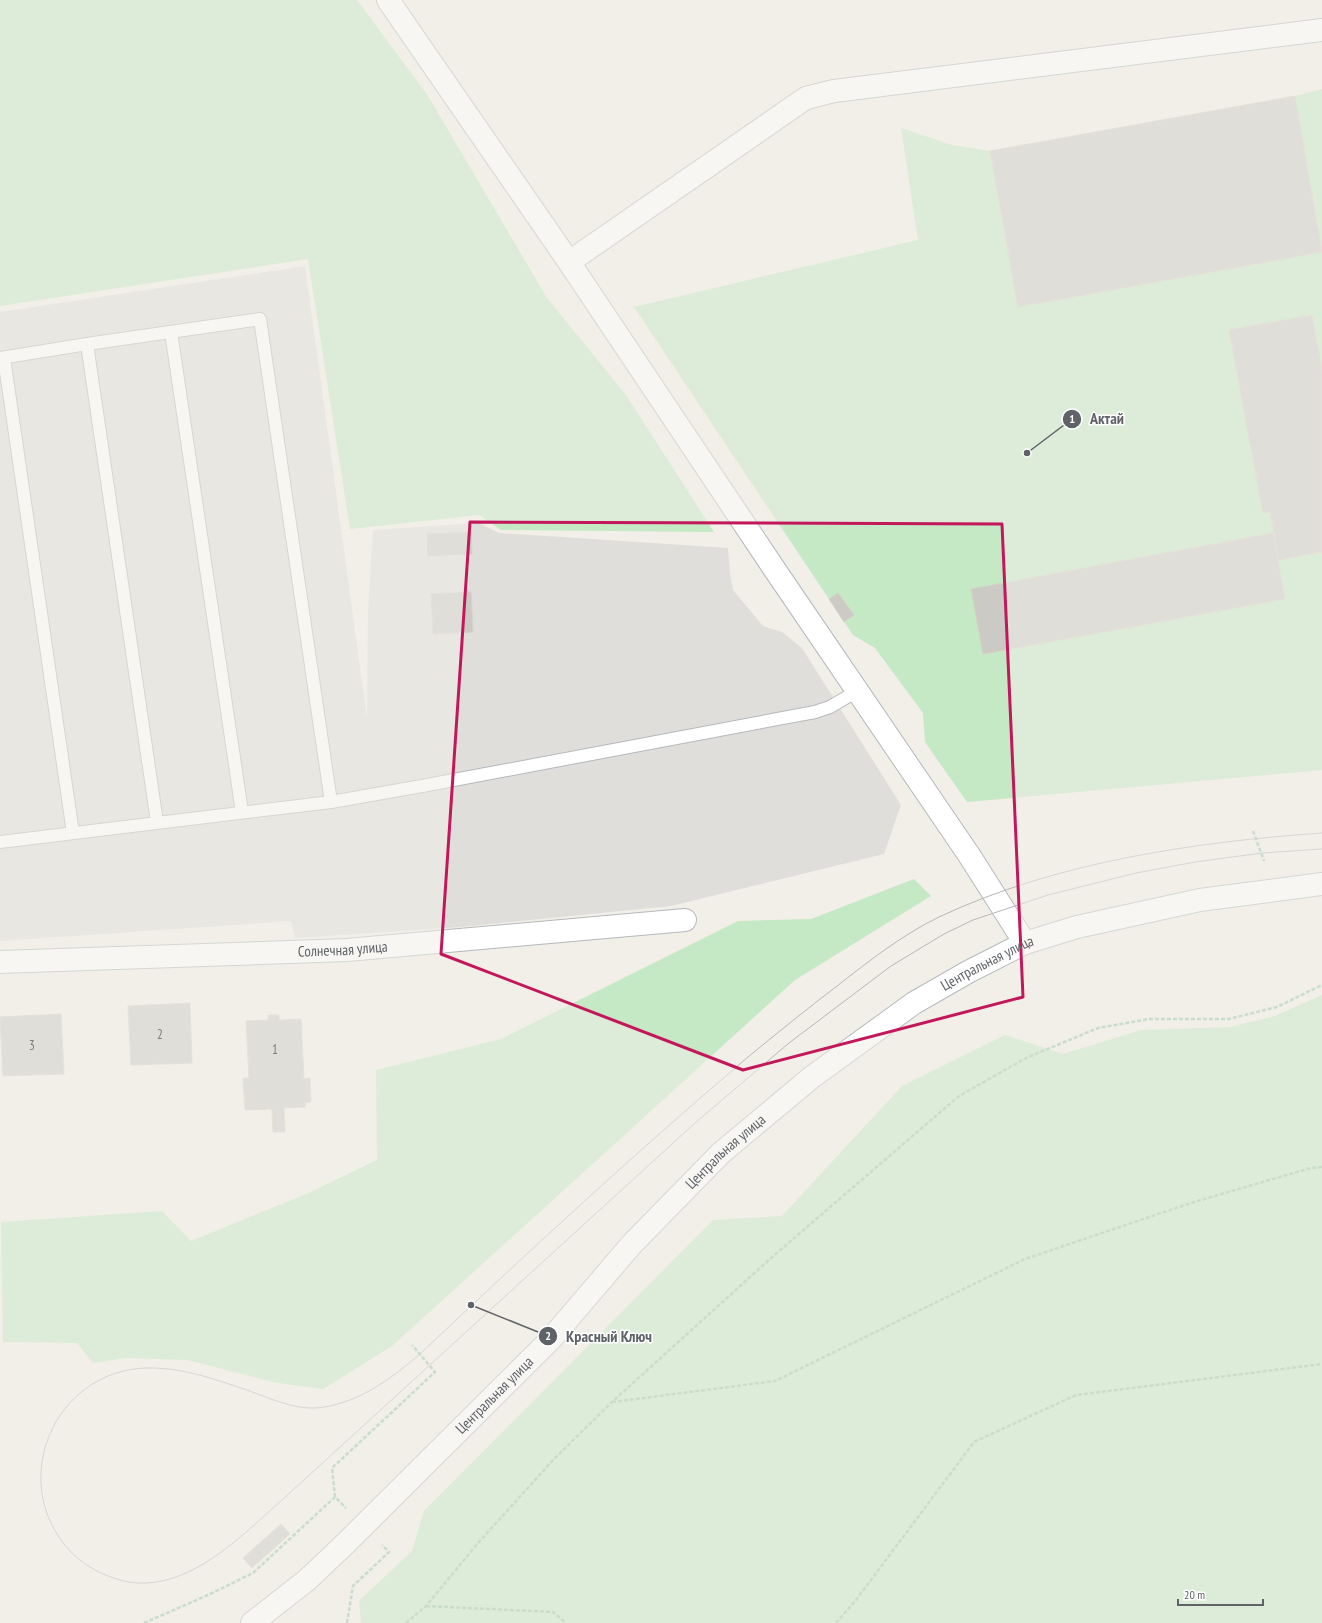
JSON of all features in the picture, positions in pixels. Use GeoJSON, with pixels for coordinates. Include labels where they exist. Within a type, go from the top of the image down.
{"type":"FeatureCollection","features":[{"type":"Feature","properties":{"kind":"street"},"geometry":{"type":"LineString","coordinates":[[388,0],[569,262],[856,691],[969,855],[1026,943]]}},
{"type":"Feature","properties":{"kind":"street"},"geometry":{"type":"LineString","coordinates":[[569,262],[806,98],[834,91],[1322,30]]}},
{"type":"Feature","properties":{"kind":"street","name":"Центральная улица"},"geometry":{"type":"LineString","coordinates":[[252,1623],[307,1580],[545,1346],[632,1244],[721,1153],[812,1077],[914,1003],[968,972],[1026,943],[1077,927],[1200,900],[1322,884]]}},
{"type":"Feature","properties":{"kind":"street","name":"Солнечная улица"},"geometry":{"type":"LineString","coordinates":[[0,962],[347,950],[685,920]]}},
{"type":"Feature","properties":{"kind":"lane"},"geometry":{"type":"LineString","coordinates":[[73,833],[2,358],[260,319],[331,802]]}},
{"type":"Feature","properties":{"kind":"lane"},"geometry":{"type":"LineString","coordinates":[[171,332],[242,812]]}},
{"type":"Feature","properties":{"kind":"lane"},"geometry":{"type":"LineString","coordinates":[[87,344],[158,822]]}},
{"type":"Feature","properties":{"kind":"lane"},"geometry":{"type":"LineString","coordinates":[[0,842],[331,802],[422,786],[815,712],[830,707],[856,691]]}},
{"type":"Feature","properties":{"kind":"path"},"geometry":{"type":"LineString","coordinates":[[1253,831],[1264,861]]}},
{"type":"Feature","properties":{"kind":"path"},"geometry":{"type":"LineString","coordinates":[[406,1623],[426,1606],[478,1543],[549,1465],[612,1402],[771,1258],[959,1096],[1026,1058],[1098,1028],[1148,1019],[1229,1019],[1277,1007],[1322,985]]}},
{"type":"Feature","properties":{"kind":"path"},"geometry":{"type":"LineString","coordinates":[[612,1402],[775,1381],[1025,1259],[1194,1202],[1311,1168],[1322,1167]]}},
{"type":"Feature","properties":{"kind":"path"},"geometry":{"type":"LineString","coordinates":[[346,1508],[335,1497],[332,1468],[435,1372],[412,1345]]}},
{"type":"Feature","properties":{"kind":"path"},"geometry":{"type":"LineString","coordinates":[[836,1623],[856,1600],[974,1442],[1076,1395],[1322,1364]]}},
{"type":"Feature","properties":{"kind":"path"},"geometry":{"type":"LineString","coordinates":[[144,1623],[208,1595],[253,1573],[335,1497]]}},
{"type":"Feature","properties":{"kind":"path"},"geometry":{"type":"LineString","coordinates":[[346,1623],[353,1586],[389,1552],[381,1544]]}},
{"type":"Feature","properties":{"kind":"path"},"geometry":{"type":"LineString","coordinates":[[426,1606],[553,1612],[566,1623]]}},
{"type":"Feature","properties":{"kind":"highlighted area"},"geometry":{"type":"Polygon","coordinates":[[[470,522],[1002,524],[1023,997],[743,1070],[441,954],[470,522]]]}},
{"type":"Feature","properties":{"kind":"shaded area"},"geometry":{"type":"Polygon","coordinates":[[[305,266],[367,718],[368,610],[373,530],[479,523],[499,533],[728,548],[733,590],[763,626],[782,632],[802,648],[901,805],[884,854],[671,906],[461,927],[295,938],[291,921],[0,941],[0,312],[305,266]]]}},
{"type":"Feature","properties":{"kind":"green space"},"geometry":{"type":"Polygon","coordinates":[[[0,0],[357,0],[428,96],[547,298],[626,395],[714,532],[501,530],[479,515],[350,529],[308,259],[0,306],[0,0]]]}},
{"type":"Feature","properties":{"kind":"green space"},"geometry":{"type":"Polygon","coordinates":[[[1322,89],[1322,770],[967,802],[925,742],[923,713],[875,648],[853,635],[634,307],[918,240],[901,128],[952,145],[990,151],[1295,96],[1322,89]]]}},
{"type":"Feature","properties":{"kind":"green space"},"geometry":{"type":"Polygon","coordinates":[[[914,879],[931,896],[795,980],[392,1346],[323,1389],[278,1383],[187,1360],[125,1358],[93,1363],[77,1343],[3,1342],[1,1222],[162,1211],[191,1241],[304,1195],[377,1160],[376,1070],[501,1039],[738,921],[811,919],[914,879]]]}},
{"type":"Feature","properties":{"kind":"green space"},"geometry":{"type":"Polygon","coordinates":[[[1322,995],[1322,1623],[361,1623],[359,1601],[412,1551],[424,1511],[713,1220],[782,1216],[902,1086],[1005,1035],[1063,1054],[1141,1030],[1230,1027],[1275,1016],[1322,995]]]}},
{"type":"Feature","properties":{"kind":"building"},"geometry":{"type":"Polygon","coordinates":[[[1295,96],[1322,252],[1018,307],[990,151],[1295,96]]]}},
{"type":"Feature","properties":{"kind":"building"},"geometry":{"type":"Polygon","coordinates":[[[1312,315],[1322,370],[1322,552],[1279,560],[1270,512],[1263,513],[1229,330],[1312,315]]]}},
{"type":"Feature","properties":{"kind":"building"},"geometry":{"type":"Polygon","coordinates":[[[471,532],[472,554],[428,556],[427,534],[471,532]]]}},
{"type":"Feature","properties":{"kind":"building"},"geometry":{"type":"Polygon","coordinates":[[[1273,533],[1285,599],[983,654],[971,589],[1273,533]]]}},
{"type":"Feature","properties":{"kind":"building"},"geometry":{"type":"Polygon","coordinates":[[[471,592],[473,632],[433,634],[431,594],[471,592]]]}},
{"type":"Feature","properties":{"kind":"building"},"geometry":{"type":"Polygon","coordinates":[[[838,593],[854,615],[844,622],[829,599],[838,593]]]}},
{"type":"Feature","properties":{"kind":"building"},"geometry":{"type":"Polygon","coordinates":[[[190,1003],[192,1063],[131,1065],[128,1006],[190,1003]]]}},
{"type":"Feature","properties":{"kind":"building"},"geometry":{"type":"Polygon","coordinates":[[[61,1014],[64,1074],[3,1076],[0,1017],[61,1014]]]}},
{"type":"Feature","properties":{"kind":"building"},"geometry":{"type":"Polygon","coordinates":[[[268,1015],[279,1015],[279,1020],[301,1019],[304,1079],[310,1078],[311,1102],[305,1103],[305,1107],[284,1108],[285,1132],[273,1132],[272,1109],[245,1110],[243,1078],[249,1078],[246,1021],[268,1020],[268,1015]]]}},
{"type":"Feature","properties":{"kind":"building"},"geometry":{"type":"Polygon","coordinates":[[[281,1524],[290,1534],[252,1568],[243,1558],[281,1524]]]}},
{"type":"Feature","properties":{"kind":"tram line"},"geometry":{"type":"LineString","coordinates":[[1322,833],[1225,842],[1175,849],[1078,869],[1030,882],[984,898],[925,924],[874,958],[803,1012],[748,1057],[582,1203],[420,1354],[397,1373],[372,1389],[345,1402],[331,1406],[307,1408],[289,1405],[197,1374],[159,1368],[146,1368],[113,1374],[86,1388],[64,1410],[49,1436],[42,1465],[42,1495],[52,1525],[75,1556],[105,1575],[135,1583],[159,1582],[182,1575],[226,1549],[246,1533],[695,1123],[789,1043],[891,966],[944,934],[973,920],[1048,895],[1136,873],[1195,862],[1262,853],[1322,849]]}},
{"type":"Feature","properties":{"kind":"place","name":"Актай"},"geometry":{"type":"Point","coordinates":[1027,453]}},
{"type":"Feature","properties":{"kind":"place","name":"Красный Ключ"},"geometry":{"type":"Point","coordinates":[471,1305]}}]}
